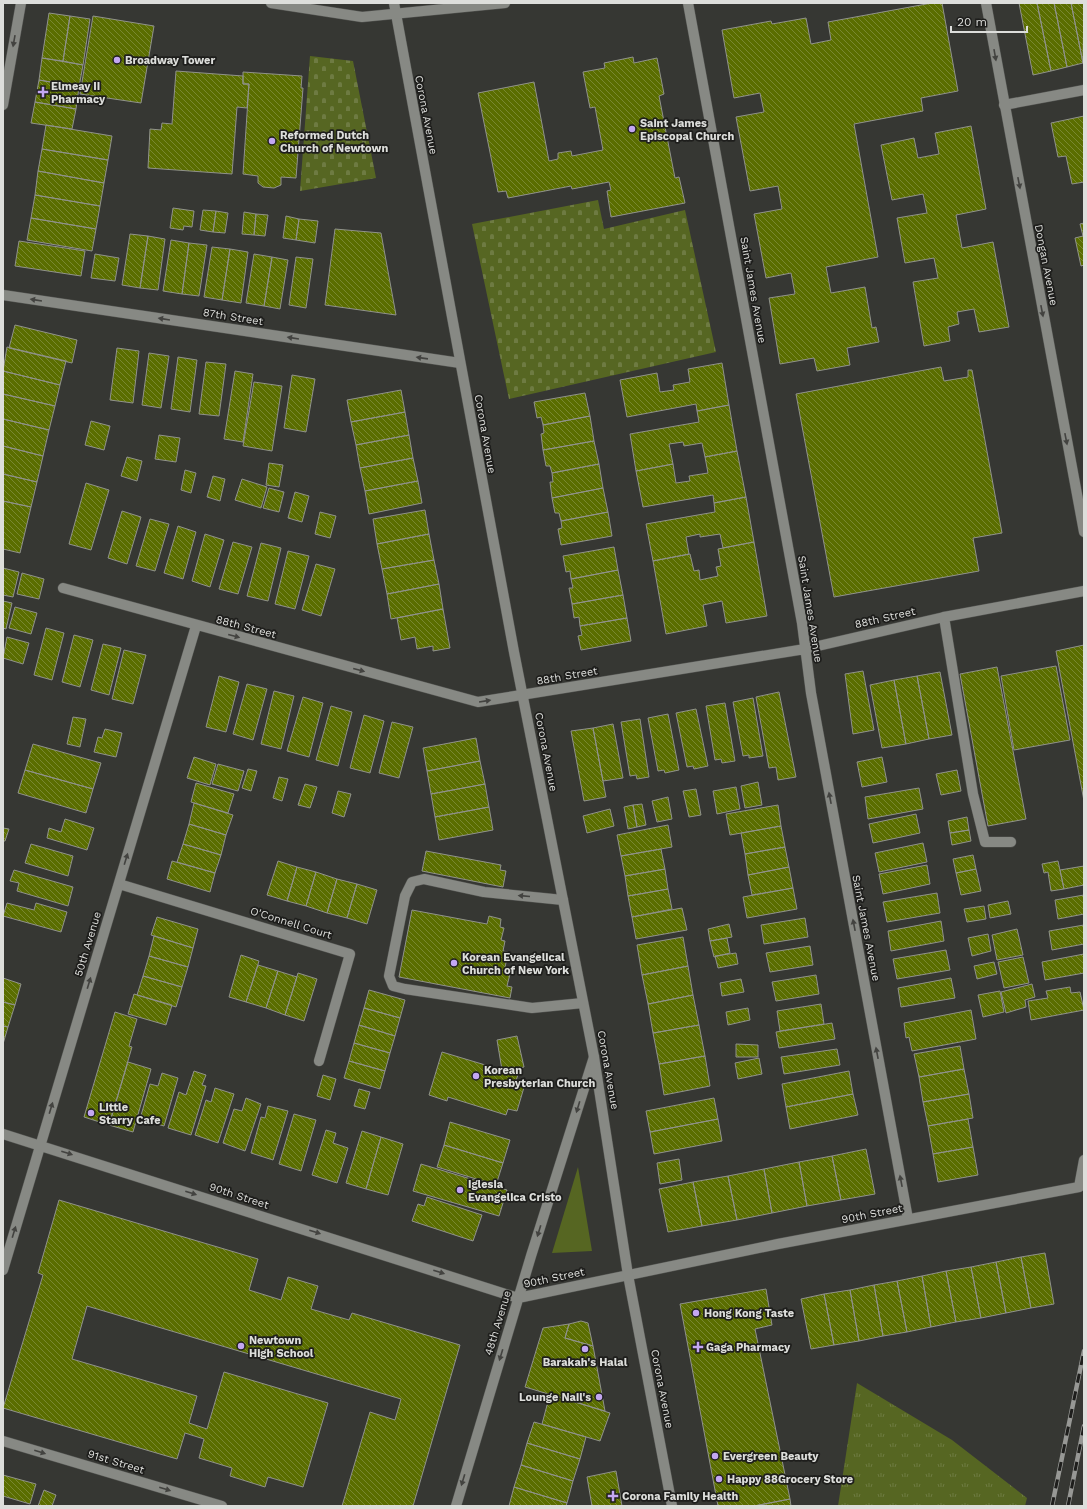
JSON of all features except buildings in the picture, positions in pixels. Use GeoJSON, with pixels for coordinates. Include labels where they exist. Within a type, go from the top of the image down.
{"type":"FeatureCollection","features":[{"type":"Feature","properties":{"kind":"street"},"geometry":{"type":"LineString","coordinates":[[3,105],[21,3]]}},
{"type":"Feature","properties":{"kind":"street"},"geometry":{"type":"LineString","coordinates":[[271,3],[362,17],[396,15],[505,3]]}},
{"type":"Feature","properties":{"kind":"street","name":"Corona Avenue"},"geometry":{"type":"LineString","coordinates":[[394,3],[523,696],[594,1056],[628,1274],[672,1506]]}},
{"type":"Feature","properties":{"kind":"street","name":"Saint James Avenue"},"geometry":{"type":"LineString","coordinates":[[688,3],[802,623],[810,693],[908,1219]]}},
{"type":"Feature","properties":{"kind":"street","name":"Dongan Avenue"},"geometry":{"type":"LineString","coordinates":[[986,3],[1084,532]]}},
{"type":"Feature","properties":{"kind":"street"},"geometry":{"type":"LineString","coordinates":[[1004,105],[1084,90]]}},
{"type":"Feature","properties":{"kind":"street","name":"87th Street"},"geometry":{"type":"LineString","coordinates":[[3,295],[460,363]]}},
{"type":"Feature","properties":{"kind":"street","name":"88th Street"},"geometry":{"type":"LineString","coordinates":[[63,588],[196,626],[478,702],[523,696],[805,649],[944,616],[1084,591]]}},
{"type":"Feature","properties":{"kind":"street"},"geometry":{"type":"LineString","coordinates":[[944,616],[972,794],[985,842],[1010,842]]}},
{"type":"Feature","properties":{"kind":"street","name":"50th Avenue"},"geometry":{"type":"LineString","coordinates":[[3,1270],[196,626]]}},
{"type":"Feature","properties":{"kind":"street"},"geometry":{"type":"LineString","coordinates":[[563,900],[484,892],[424,879],[412,882],[405,896],[389,976],[393,986],[405,989],[532,1008],[583,1003]]}},
{"type":"Feature","properties":{"kind":"street","name":"O'Connell Court"},"geometry":{"type":"LineString","coordinates":[[119,884],[350,954],[319,1061]]}},
{"type":"Feature","properties":{"kind":"street","name":"48th Avenue"},"geometry":{"type":"LineString","coordinates":[[456,1506],[518,1298],[594,1056]]}},
{"type":"Feature","properties":{"kind":"street","name":"90th Street"},"geometry":{"type":"LineString","coordinates":[[3,1134],[518,1298],[628,1274],[1079,1186],[1084,1160]]}},
{"type":"Feature","properties":{"kind":"street","name":"91st Street"},"geometry":{"type":"LineString","coordinates":[[3,1440],[222,1506]]}},
{"type":"Feature","properties":{"kind":"green space"},"geometry":{"type":"Polygon","coordinates":[[[310,56],[353,61],[376,178],[300,191],[310,56]]]}},
{"type":"Feature","properties":{"kind":"green space"},"geometry":{"type":"Polygon","coordinates":[[[598,200],[604,229],[685,210],[716,352],[509,399],[472,224],[598,200]]]}},
{"type":"Feature","properties":{"kind":"green space"},"geometry":{"type":"Polygon","coordinates":[[[578,1167],[592,1251],[552,1253],[578,1167]]]}},
{"type":"Feature","properties":{"kind":"green space"},"geometry":{"type":"Polygon","coordinates":[[[857,1383],[952,1440],[1027,1498],[1025,1506],[838,1506],[857,1383]]]}},
{"type":"Feature","properties":{"kind":"railway"},"geometry":{"type":"LineString","coordinates":[[1052,1506],[1084,1351]]}},
{"type":"Feature","properties":{"kind":"railway"},"geometry":{"type":"LineString","coordinates":[[1068,1506],[1084,1426]]}},
{"type":"Feature","properties":{"kind":"place","name":"Broadway Tower"},"geometry":{"type":"Point","coordinates":[117,60]}},
{"type":"Feature","properties":{"kind":"place","name":"Elmeay II Pharmacy"},"geometry":{"type":"Point","coordinates":[43,92]}},
{"type":"Feature","properties":{"kind":"place","name":"Saint James Episcopal Church"},"geometry":{"type":"Point","coordinates":[632,129]}},
{"type":"Feature","properties":{"kind":"place","name":"Reformed Dutch Church of Newtown"},"geometry":{"type":"Point","coordinates":[272,141]}},
{"type":"Feature","properties":{"kind":"place","name":"Korean Evangelical Church of New York"},"geometry":{"type":"Point","coordinates":[454,963]}},
{"type":"Feature","properties":{"kind":"place","name":"Korean Presbyterian Church"},"geometry":{"type":"Point","coordinates":[476,1076]}},
{"type":"Feature","properties":{"kind":"place","name":"Little Starry Cafe"},"geometry":{"type":"Point","coordinates":[91,1113]}},
{"type":"Feature","properties":{"kind":"place","name":"Iglesia Evangelica Cristo"},"geometry":{"type":"Point","coordinates":[460,1190]}},
{"type":"Feature","properties":{"kind":"place","name":"Hong Kong Taste"},"geometry":{"type":"Point","coordinates":[696,1313]}},
{"type":"Feature","properties":{"kind":"place","name":"Newtown High School"},"geometry":{"type":"Point","coordinates":[241,1346]}},
{"type":"Feature","properties":{"kind":"place","name":"Gaga Pharmacy"},"geometry":{"type":"Point","coordinates":[698,1347]}},
{"type":"Feature","properties":{"kind":"place","name":"Barakah's Halal"},"geometry":{"type":"Point","coordinates":[585,1349]}},
{"type":"Feature","properties":{"kind":"place","name":"Lounge Nail's"},"geometry":{"type":"Point","coordinates":[599,1397]}},
{"type":"Feature","properties":{"kind":"place","name":"Evergreen Beauty"},"geometry":{"type":"Point","coordinates":[715,1456]}},
{"type":"Feature","properties":{"kind":"place","name":"Happy 88Grocery Store"},"geometry":{"type":"Point","coordinates":[719,1479]}},
{"type":"Feature","properties":{"kind":"place","name":"Corona Family Health"},"geometry":{"type":"Point","coordinates":[613,1496]}}]}
